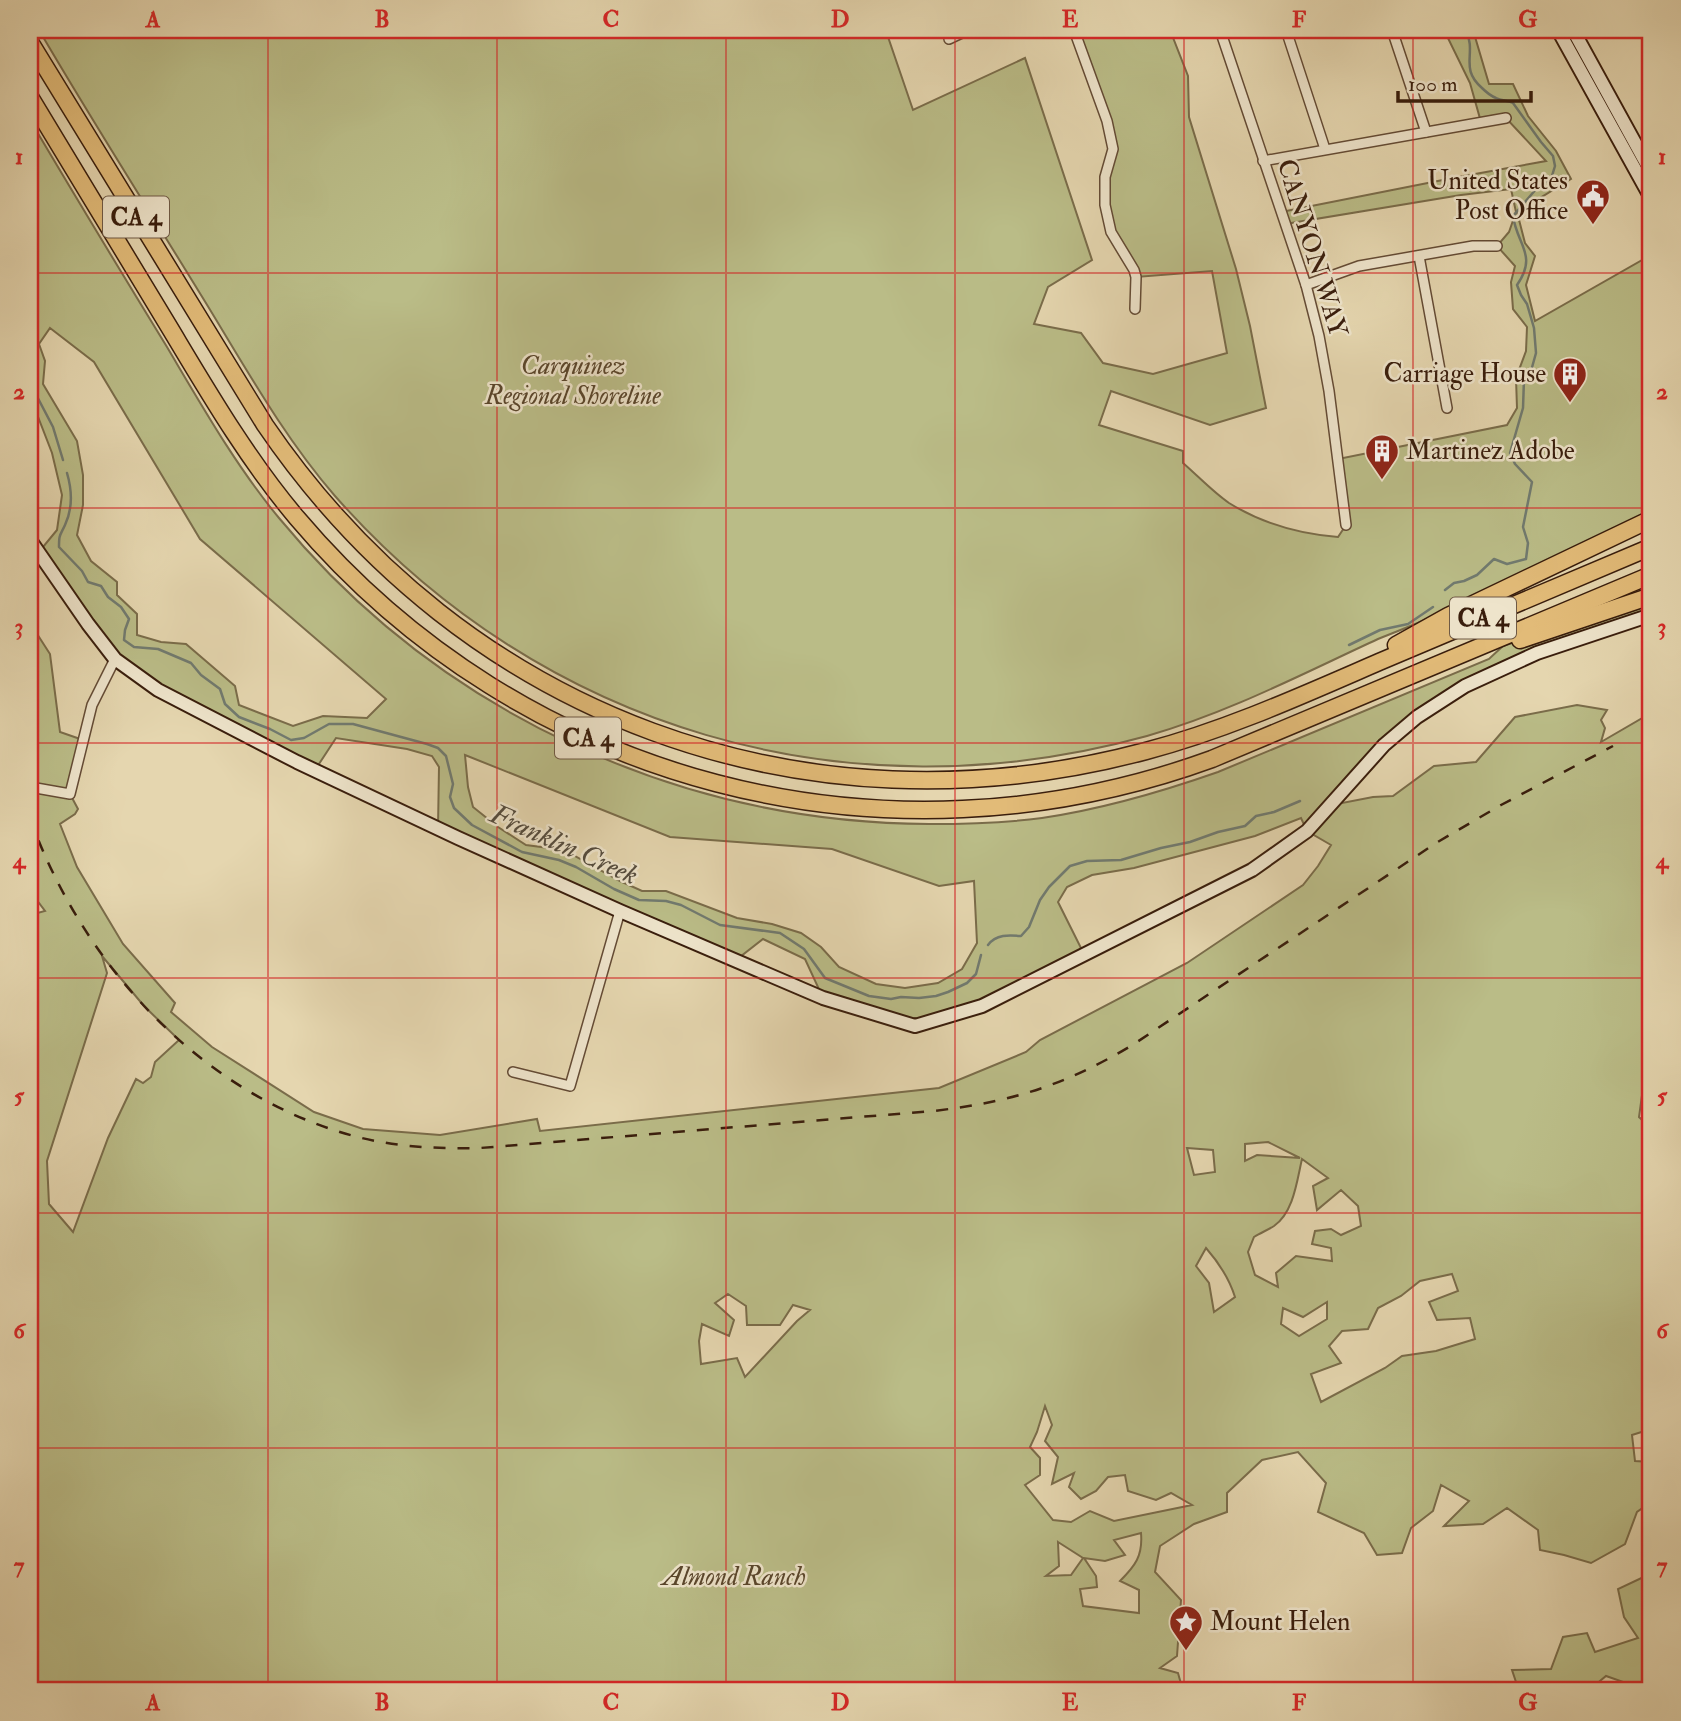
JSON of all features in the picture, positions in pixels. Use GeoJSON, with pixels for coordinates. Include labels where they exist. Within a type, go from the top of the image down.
{"type":"FeatureCollection","features":[{"type":"Feature","properties":{"kind":"highway","name":"CA 4"},"geometry":{"type":"LineString","coordinates":[[30,43],[254,408],[320,498],[375,558],[429,605],[499,656],[570,696],[644,729],[692,745],[742,759],[832,775],[882,779],[1004,777],[1124,757],[1202,734],[1315,689],[1651,547]]}},
{"type":"Feature","properties":{"kind":"highway","name":"CA 4"},"geometry":{"type":"LineString","coordinates":[[30,97],[237,437],[272,487],[312,535],[369,594],[449,658],[536,712],[610,748],[707,781],[807,802],[910,811],[1013,806],[1094,793],[1174,773],[1251,744],[1651,575]]}},
{"type":"Feature","properties":{"kind":"highway"},"geometry":{"type":"LineString","coordinates":[[1315,689],[1448,616],[1651,519]]}},
{"type":"Feature","properties":{"kind":"highway"},"geometry":{"type":"LineString","coordinates":[[1420,672],[1651,596]]}},
{"type":"Feature","properties":{"kind":"street"},"geometry":{"type":"LineString","coordinates":[[949,39],[968,30]]}},
{"type":"Feature","properties":{"kind":"street"},"geometry":{"type":"LineString","coordinates":[[1074,30],[1107,121],[1113,149],[1105,177],[1105,205],[1111,232],[1134,270],[1135,309]]}},
{"type":"Feature","properties":{"kind":"street","name":"CANYON WAY"},"geometry":{"type":"LineString","coordinates":[[1220,30],[1306,285],[1319,336],[1329,391],[1346,525]]}},
{"type":"Feature","properties":{"kind":"street"},"geometry":{"type":"LineString","coordinates":[[1286,30],[1325,149]]}},
{"type":"Feature","properties":{"kind":"street"},"geometry":{"type":"LineString","coordinates":[[1392,30],[1426,132]]}},
{"type":"Feature","properties":{"kind":"street"},"geometry":{"type":"LineString","coordinates":[[1558,30],[1651,198]]}},
{"type":"Feature","properties":{"kind":"street"},"geometry":{"type":"LineString","coordinates":[[1573,30],[1651,172]]}},
{"type":"Feature","properties":{"kind":"street"},"geometry":{"type":"LineString","coordinates":[[1263,161],[1506,118]]}},
{"type":"Feature","properties":{"kind":"street"},"geometry":{"type":"LineString","coordinates":[[1306,285],[1359,266],[1473,246],[1497,247]]}},
{"type":"Feature","properties":{"kind":"street"},"geometry":{"type":"LineString","coordinates":[[1419,256],[1447,408]]}},
{"type":"Feature","properties":{"kind":"street"},"geometry":{"type":"LineString","coordinates":[[30,540],[88,624],[116,659],[158,690],[297,762],[620,911],[823,998],[915,1026],[982,1006],[1252,870],[1307,831],[1384,745],[1417,718],[1465,686],[1537,653],[1651,615]]}},
{"type":"Feature","properties":{"kind":"street"},"geometry":{"type":"LineString","coordinates":[[30,789],[71,794],[92,705],[116,659]]}},
{"type":"Feature","properties":{"kind":"street"},"geometry":{"type":"LineString","coordinates":[[513,1072],[570,1086],[620,911]]}},
{"type":"Feature","properties":{"kind":"green space","name":"Carquinez Regional Shoreline"},"geometry":{"type":"Polygon","coordinates":[[[39,30],[888,30],[886,31],[913,110],[1025,58],[1092,260],[1048,287],[1034,324],[1081,333],[1103,363],[1153,374],[1227,353],[1212,271],[1136,277],[1111,232],[1105,205],[1113,149],[1074,30],[1170,30],[1188,76],[1189,117],[1236,269],[1266,408],[1210,425],[1111,391],[1099,425],[1183,451],[1183,463],[1229,503],[1255,517],[1295,530],[1338,537],[1346,525],[1338,459],[1507,425],[1517,408],[1516,378],[1526,351],[1527,327],[1513,309],[1511,282],[1515,266],[1497,246],[1509,232],[1516,212],[1511,189],[1285,224],[1281,212],[1546,161],[1506,118],[1481,122],[1470,83],[1444,30],[1473,30],[1489,84],[1513,84],[1528,116],[1556,151],[1571,179],[1517,212],[1525,243],[1535,256],[1526,285],[1535,321],[1651,255],[1651,512],[1469,600],[1264,692],[1207,716],[1147,736],[1034,759],[923,766],[813,758],[706,735],[603,697],[507,644],[417,577],[335,496],[264,398],[39,30]]]}},
{"type":"Feature","properties":{"kind":"green space","name":"Almond Ranch"},"geometry":{"type":"Polygon","coordinates":[[[30,120],[206,413],[263,498],[343,587],[413,648],[489,700],[570,743],[655,778],[744,803],[836,819],[929,824],[1000,822],[1065,814],[1132,799],[1218,772],[1489,659],[1503,646],[1651,596],[1651,615],[1537,653],[1417,717],[1332,805],[1393,796],[1434,766],[1476,762],[1515,717],[1577,705],[1607,710],[1601,720],[1605,728],[1601,742],[1651,713],[1651,824],[1645,828],[1651,832],[1651,1087],[1643,1088],[1639,1117],[1651,1128],[1651,1429],[1632,1435],[1635,1461],[1651,1462],[1651,1502],[1637,1512],[1625,1544],[1591,1563],[1540,1550],[1538,1530],[1507,1508],[1483,1524],[1444,1526],[1469,1501],[1441,1485],[1433,1511],[1411,1528],[1402,1553],[1377,1555],[1364,1533],[1318,1512],[1326,1483],[1298,1452],[1262,1460],[1227,1493],[1227,1512],[1194,1524],[1160,1546],[1155,1572],[1181,1600],[1177,1656],[1160,1668],[1178,1673],[1183,1691],[30,1691],[30,915],[45,911],[30,891],[30,623],[50,654],[60,732],[83,740],[70,794],[78,809],[60,824],[77,867],[123,944],[175,1003],[171,1012],[212,1047],[314,1112],[363,1129],[440,1135],[537,1119],[540,1131],[939,1088],[1026,1052],[1040,1040],[1187,963],[1303,885],[1331,845],[1307,831],[1301,818],[1255,836],[1134,868],[1092,875],[1067,887],[1058,902],[1084,954],[982,1006],[915,1026],[823,998],[805,959],[763,939],[736,960],[438,828],[439,767],[432,756],[407,749],[336,738],[315,770],[218,722],[115,659],[38,553],[57,530],[62,495],[52,453],[30,396],[30,120]],[[50,328],[39,344],[45,361],[43,384],[77,441],[83,475],[83,505],[77,535],[91,561],[117,582],[117,595],[137,614],[137,635],[161,642],[186,644],[235,686],[239,705],[293,726],[323,716],[367,718],[386,699],[200,539],[94,362],[50,328]],[[465,755],[473,807],[526,845],[564,850],[642,891],[666,891],[737,918],[772,924],[801,933],[821,947],[839,967],[876,984],[905,988],[938,983],[962,969],[977,943],[974,881],[939,886],[832,849],[670,837],[465,755]],[[102,956],[107,973],[47,1161],[49,1204],[73,1232],[108,1138],[136,1079],[143,1083],[151,1077],[155,1062],[179,1040],[144,1006],[102,956]],[[1268,1142],[1245,1144],[1245,1161],[1257,1155],[1300,1158],[1268,1142]],[[1187,1148],[1194,1175],[1215,1172],[1213,1150],[1187,1148]],[[1302,1159],[1296,1186],[1281,1220],[1254,1237],[1248,1252],[1255,1275],[1278,1287],[1276,1273],[1296,1256],[1332,1261],[1331,1248],[1312,1244],[1315,1231],[1331,1229],[1341,1235],[1361,1226],[1358,1206],[1341,1190],[1317,1210],[1313,1186],[1328,1178],[1302,1159]],[[1206,1248],[1196,1266],[1209,1283],[1214,1312],[1235,1297],[1224,1271],[1206,1248]],[[1452,1274],[1420,1281],[1401,1296],[1378,1308],[1368,1329],[1342,1331],[1329,1346],[1341,1363],[1311,1374],[1321,1402],[1402,1356],[1436,1351],[1475,1339],[1470,1318],[1437,1320],[1429,1302],[1458,1291],[1452,1274]],[[728,1294],[715,1303],[734,1320],[729,1336],[702,1324],[699,1341],[701,1364],[737,1358],[745,1377],[810,1310],[793,1305],[780,1325],[747,1325],[746,1306],[728,1294]],[[1327,1302],[1303,1317],[1283,1308],[1281,1324],[1299,1336],[1327,1319],[1327,1302]],[[1045,1406],[1030,1447],[1040,1458],[1040,1475],[1025,1485],[1053,1520],[1071,1522],[1090,1511],[1114,1521],[1192,1505],[1171,1493],[1156,1500],[1128,1491],[1125,1475],[1108,1477],[1096,1491],[1081,1499],[1069,1487],[1074,1473],[1052,1484],[1058,1457],[1045,1441],[1052,1425],[1045,1406]],[[1141,1533],[1114,1540],[1125,1555],[1105,1561],[1084,1558],[1096,1576],[1097,1587],[1080,1589],[1083,1606],[1139,1613],[1139,1590],[1120,1581],[1137,1560],[1141,1548],[1141,1533]],[[1058,1542],[1059,1566],[1046,1576],[1071,1575],[1083,1558],[1058,1542]]]}},
{"type":"Feature","properties":{"kind":"green space"},"geometry":{"type":"Polygon","coordinates":[[[1651,1549],[1651,1691],[1630,1691],[1632,1685],[1606,1676],[1588,1691],[1568,1687],[1557,1691],[1519,1691],[1512,1670],[1551,1669],[1563,1637],[1587,1633],[1595,1652],[1638,1638],[1624,1617],[1618,1589],[1650,1574],[1651,1549]]]}},
{"type":"Feature","properties":{"kind":"waterway","name":"Franklin Creek"},"geometry":{"type":"LineString","coordinates":[[1445,590],[1454,583],[1477,575],[1494,559],[1507,564],[1526,559],[1528,543],[1523,527],[1532,482],[1515,464],[1510,453],[1523,408],[1524,379],[1531,371],[1536,353],[1534,328],[1527,304],[1517,285],[1523,275],[1526,258],[1513,216],[1537,188],[1551,179],[1555,166],[1553,156],[1513,103],[1492,96],[1475,81],[1471,74],[1470,46],[1466,30]]}},
{"type":"Feature","properties":{"kind":"waterway","name":"Franklin Creek"},"geometry":{"type":"LineString","coordinates":[[30,362],[30,383],[53,427],[63,460]]}},
{"type":"Feature","properties":{"kind":"waterway","name":"Franklin Creek"},"geometry":{"type":"LineString","coordinates":[[67,473],[71,492],[70,506],[68,519],[60,535],[59,547],[82,571],[88,582],[101,586],[108,597],[121,607],[129,619],[124,640],[134,647],[158,649],[191,663],[201,675],[220,689],[225,704],[239,717],[291,740],[304,738],[329,724],[353,724],[438,748],[446,756],[453,784],[450,797],[454,808],[472,825],[522,852],[559,860],[576,867],[639,900],[666,901],[681,905],[720,925],[780,933],[804,949],[825,978],[869,996],[891,999],[919,998],[948,992],[967,983],[976,974],[981,955]]}},
{"type":"Feature","properties":{"kind":"waterway","name":"Franklin Creek"},"geometry":{"type":"LineString","coordinates":[[1349,645],[1380,630],[1408,624],[1433,607]]}},
{"type":"Feature","properties":{"kind":"waterway","name":"Franklin Creek"},"geometry":{"type":"LineString","coordinates":[[988,945],[999,937],[1021,936],[1029,927],[1040,900],[1049,887],[1070,866],[1087,861],[1121,860],[1190,842],[1245,826],[1256,816],[1300,801]]}},
{"type":"Feature","properties":{"kind":"railway"},"geometry":{"type":"LineString","coordinates":[[30,818],[53,872],[81,924],[115,972],[154,1016],[198,1056],[246,1090],[298,1117],[354,1136],[416,1146],[480,1148],[933,1111],[1038,1090],[1085,1070],[1134,1044],[1436,843],[1613,746]]}},
{"type":"Feature","properties":{"kind":"place","name":"United States Post Office"},"geometry":{"type":"Point","coordinates":[1593,226]}},
{"type":"Feature","properties":{"kind":"place","name":"Carriage House"},"geometry":{"type":"Point","coordinates":[1570,404]}},
{"type":"Feature","properties":{"kind":"place","name":"Martinez Adobe"},"geometry":{"type":"Point","coordinates":[1382,481]}},
{"type":"Feature","properties":{"kind":"place","name":"Mount Helen"},"geometry":{"type":"Point","coordinates":[1186,1652]}}]}
